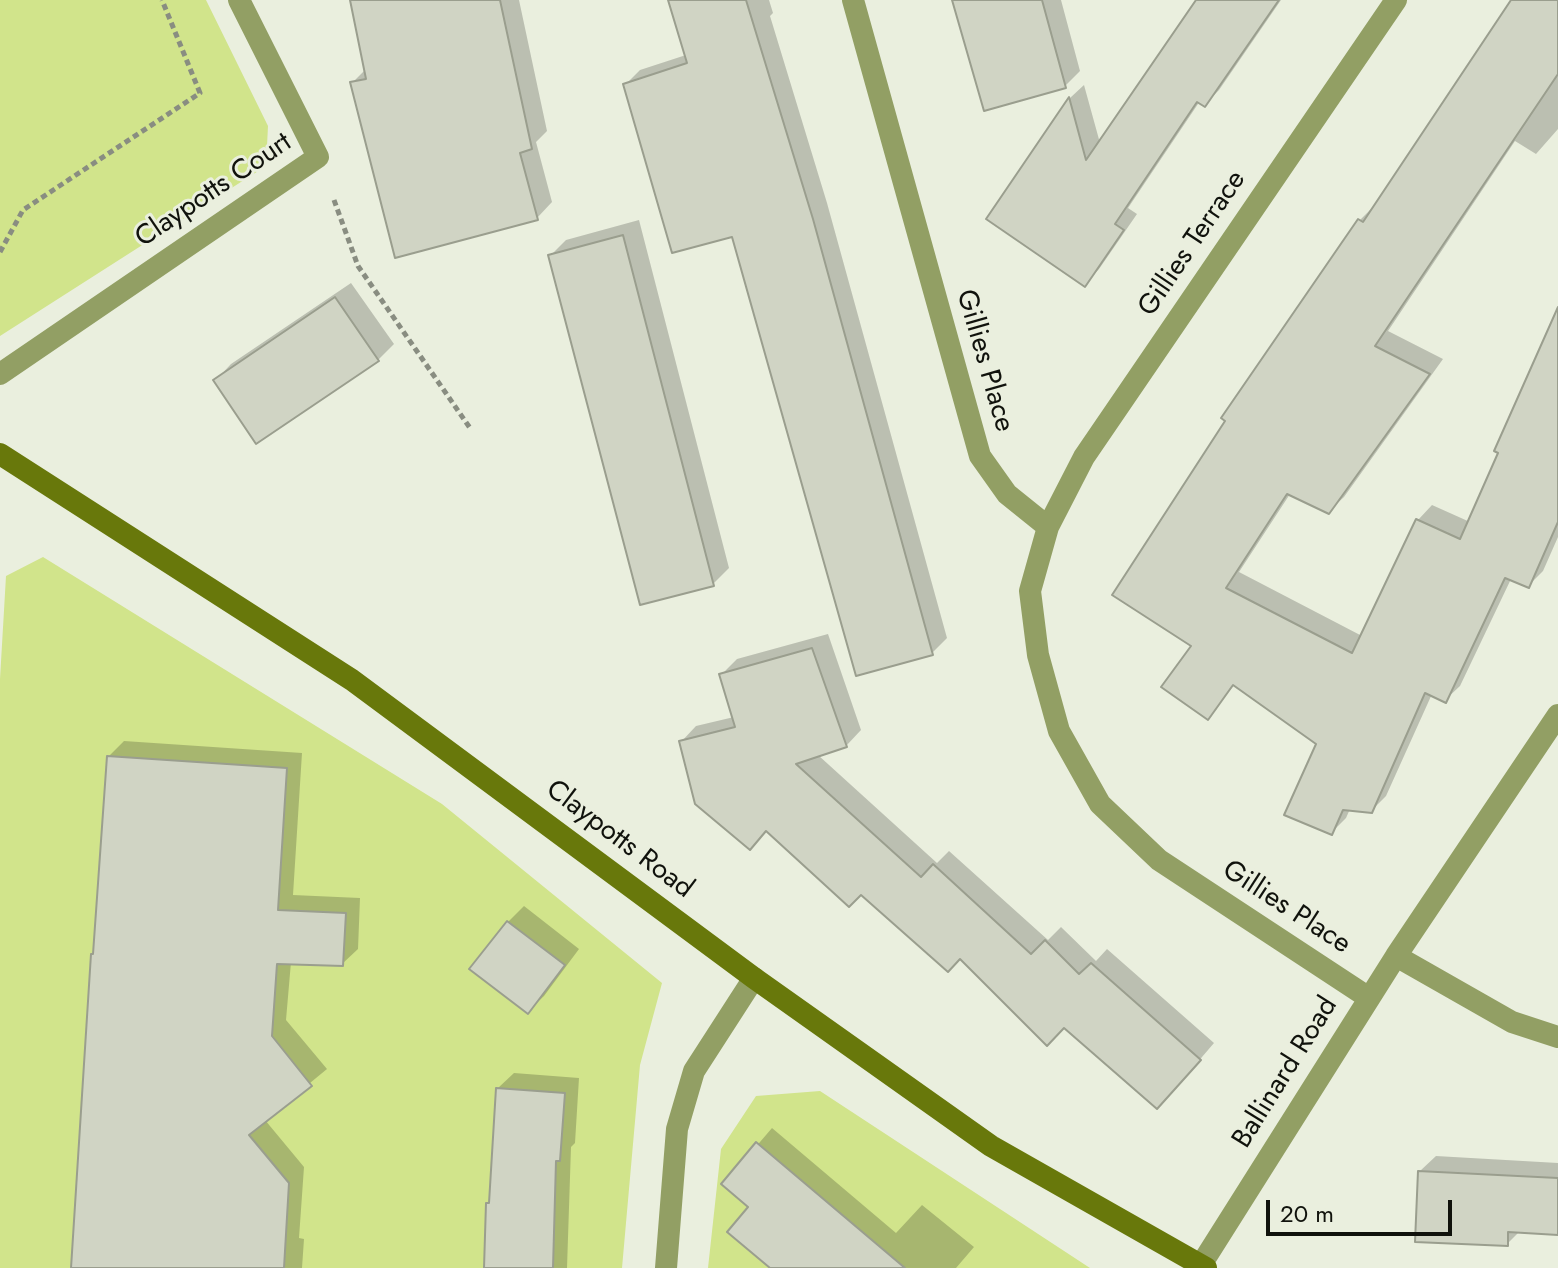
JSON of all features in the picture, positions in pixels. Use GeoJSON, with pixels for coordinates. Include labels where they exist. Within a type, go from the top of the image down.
{"type":"FeatureCollection","features":[{"type":"Feature","properties":{"kind":"main road","name":"Claypotts Road"},"geometry":{"type":"LineString","coordinates":[[0,454],[352,680],[754,978],[991,1146],[1202,1267]]}},
{"type":"Feature","properties":{"kind":"street","name":"Claypotts Court"},"geometry":{"type":"LineString","coordinates":[[0,374],[318,157],[239,0]]}},
{"type":"Feature","properties":{"kind":"street","name":"Gillies Place"},"geometry":{"type":"LineString","coordinates":[[853,0],[980,456],[1007,494],[1048,527],[1030,591],[1038,655],[1059,731],[1100,804],[1159,860],[1369,998]]}},
{"type":"Feature","properties":{"kind":"street","name":"Gillies Terrace"},"geometry":{"type":"LineString","coordinates":[[1048,527],[1084,457],[1396,0]]}},
{"type":"Feature","properties":{"kind":"street","name":"Ballinard Road"},"geometry":{"type":"LineString","coordinates":[[1202,1267],[1396,956],[1558,715]]}},
{"type":"Feature","properties":{"kind":"street"},"geometry":{"type":"LineString","coordinates":[[1396,956],[1512,1022],[1558,1037]]}},
{"type":"Feature","properties":{"kind":"street"},"geometry":{"type":"LineString","coordinates":[[666,1268],[677,1129],[694,1071],[754,978]]}},
{"type":"Feature","properties":{"kind":"path"},"geometry":{"type":"LineString","coordinates":[[0,252],[23,210],[200,93],[162,0]]}},
{"type":"Feature","properties":{"kind":"path"},"geometry":{"type":"LineString","coordinates":[[318,157],[358,266],[470,428]]}},
{"type":"Feature","properties":{"kind":"green space"},"geometry":{"type":"Polygon","coordinates":[[[0,0],[206,0],[268,126],[266,166],[0,336],[0,0]]]}},
{"type":"Feature","properties":{"kind":"green space"},"geometry":{"type":"Polygon","coordinates":[[[43,557],[442,804],[662,983],[640,1065],[622,1268],[0,1268],[0,679],[6,576],[43,557]]]}},
{"type":"Feature","properties":{"kind":"green space"},"geometry":{"type":"Polygon","coordinates":[[[820,1091],[1090,1268],[708,1268],[721,1149],[756,1096],[820,1091]]]}},
{"type":"Feature","properties":{"kind":"building"},"geometry":{"type":"Polygon","coordinates":[[[350,0],[500,0],[532,149],[520,153],[538,220],[395,258],[350,82],[366,79],[350,0]]]}},
{"type":"Feature","properties":{"kind":"building"},"geometry":{"type":"Polygon","coordinates":[[[668,0],[746,0],[813,219],[933,655],[856,676],[732,237],[672,253],[623,84],[687,63],[668,0]]]}},
{"type":"Feature","properties":{"kind":"building"},"geometry":{"type":"Polygon","coordinates":[[[952,0],[1042,0],[1066,88],[984,111],[952,0]]]}},
{"type":"Feature","properties":{"kind":"building"},"geometry":{"type":"Polygon","coordinates":[[[1196,0],[1279,0],[1205,107],[1197,102],[1115,224],[1124,230],[1085,287],[986,219],[1069,97],[1086,160],[1196,0]]]}},
{"type":"Feature","properties":{"kind":"building"},"geometry":{"type":"Polygon","coordinates":[[[1511,0],[1558,0],[1558,74],[1375,346],[1430,374],[1329,514],[1287,494],[1226,588],[1352,653],[1416,519],[1460,539],[1498,453],[1494,451],[1558,307],[1558,522],[1529,588],[1505,578],[1446,703],[1425,693],[1372,813],[1343,810],[1332,835],[1284,815],[1316,744],[1233,685],[1208,720],[1161,687],[1191,646],[1112,595],[1225,421],[1221,418],[1358,219],[1363,222],[1511,0]]]}},
{"type":"Feature","properties":{"kind":"building"},"geometry":{"type":"Polygon","coordinates":[[[623,235],[714,586],[640,605],[548,255],[623,235]]]}},
{"type":"Feature","properties":{"kind":"building"},"geometry":{"type":"Polygon","coordinates":[[[335,297],[379,361],[256,444],[213,380],[335,297]]]}},
{"type":"Feature","properties":{"kind":"building"},"geometry":{"type":"Polygon","coordinates":[[[812,648],[847,747],[796,764],[921,877],[933,864],[1031,954],[1045,940],[1079,974],[1091,963],[1201,1060],[1157,1109],[1064,1028],[1047,1046],[960,959],[948,972],[861,895],[849,907],[766,831],[750,850],[695,804],[679,741],[735,727],[719,674],[812,648]]]}},
{"type":"Feature","properties":{"kind":"building"},"geometry":{"type":"Polygon","coordinates":[[[107,756],[287,768],[278,910],[346,913],[343,966],[277,964],[272,1036],[312,1086],[249,1135],[289,1183],[284,1268],[71,1268],[107,756]]]}},
{"type":"Feature","properties":{"kind":"building"},"geometry":{"type":"Polygon","coordinates":[[[507,921],[565,965],[528,1014],[469,969],[507,921]]]}},
{"type":"Feature","properties":{"kind":"building"},"geometry":{"type":"Polygon","coordinates":[[[496,1088],[565,1093],[560,1161],[556,1161],[553,1268],[484,1268],[496,1088]]]}},
{"type":"Feature","properties":{"kind":"building"},"geometry":{"type":"Polygon","coordinates":[[[756,1142],[905,1268],[770,1268],[727,1232],[748,1207],[721,1184],[756,1142]]]}},
{"type":"Feature","properties":{"kind":"building"},"geometry":{"type":"Polygon","coordinates":[[[1418,1171],[1558,1178],[1558,1235],[1508,1232],[1508,1246],[1415,1242],[1418,1171]]]}}]}
